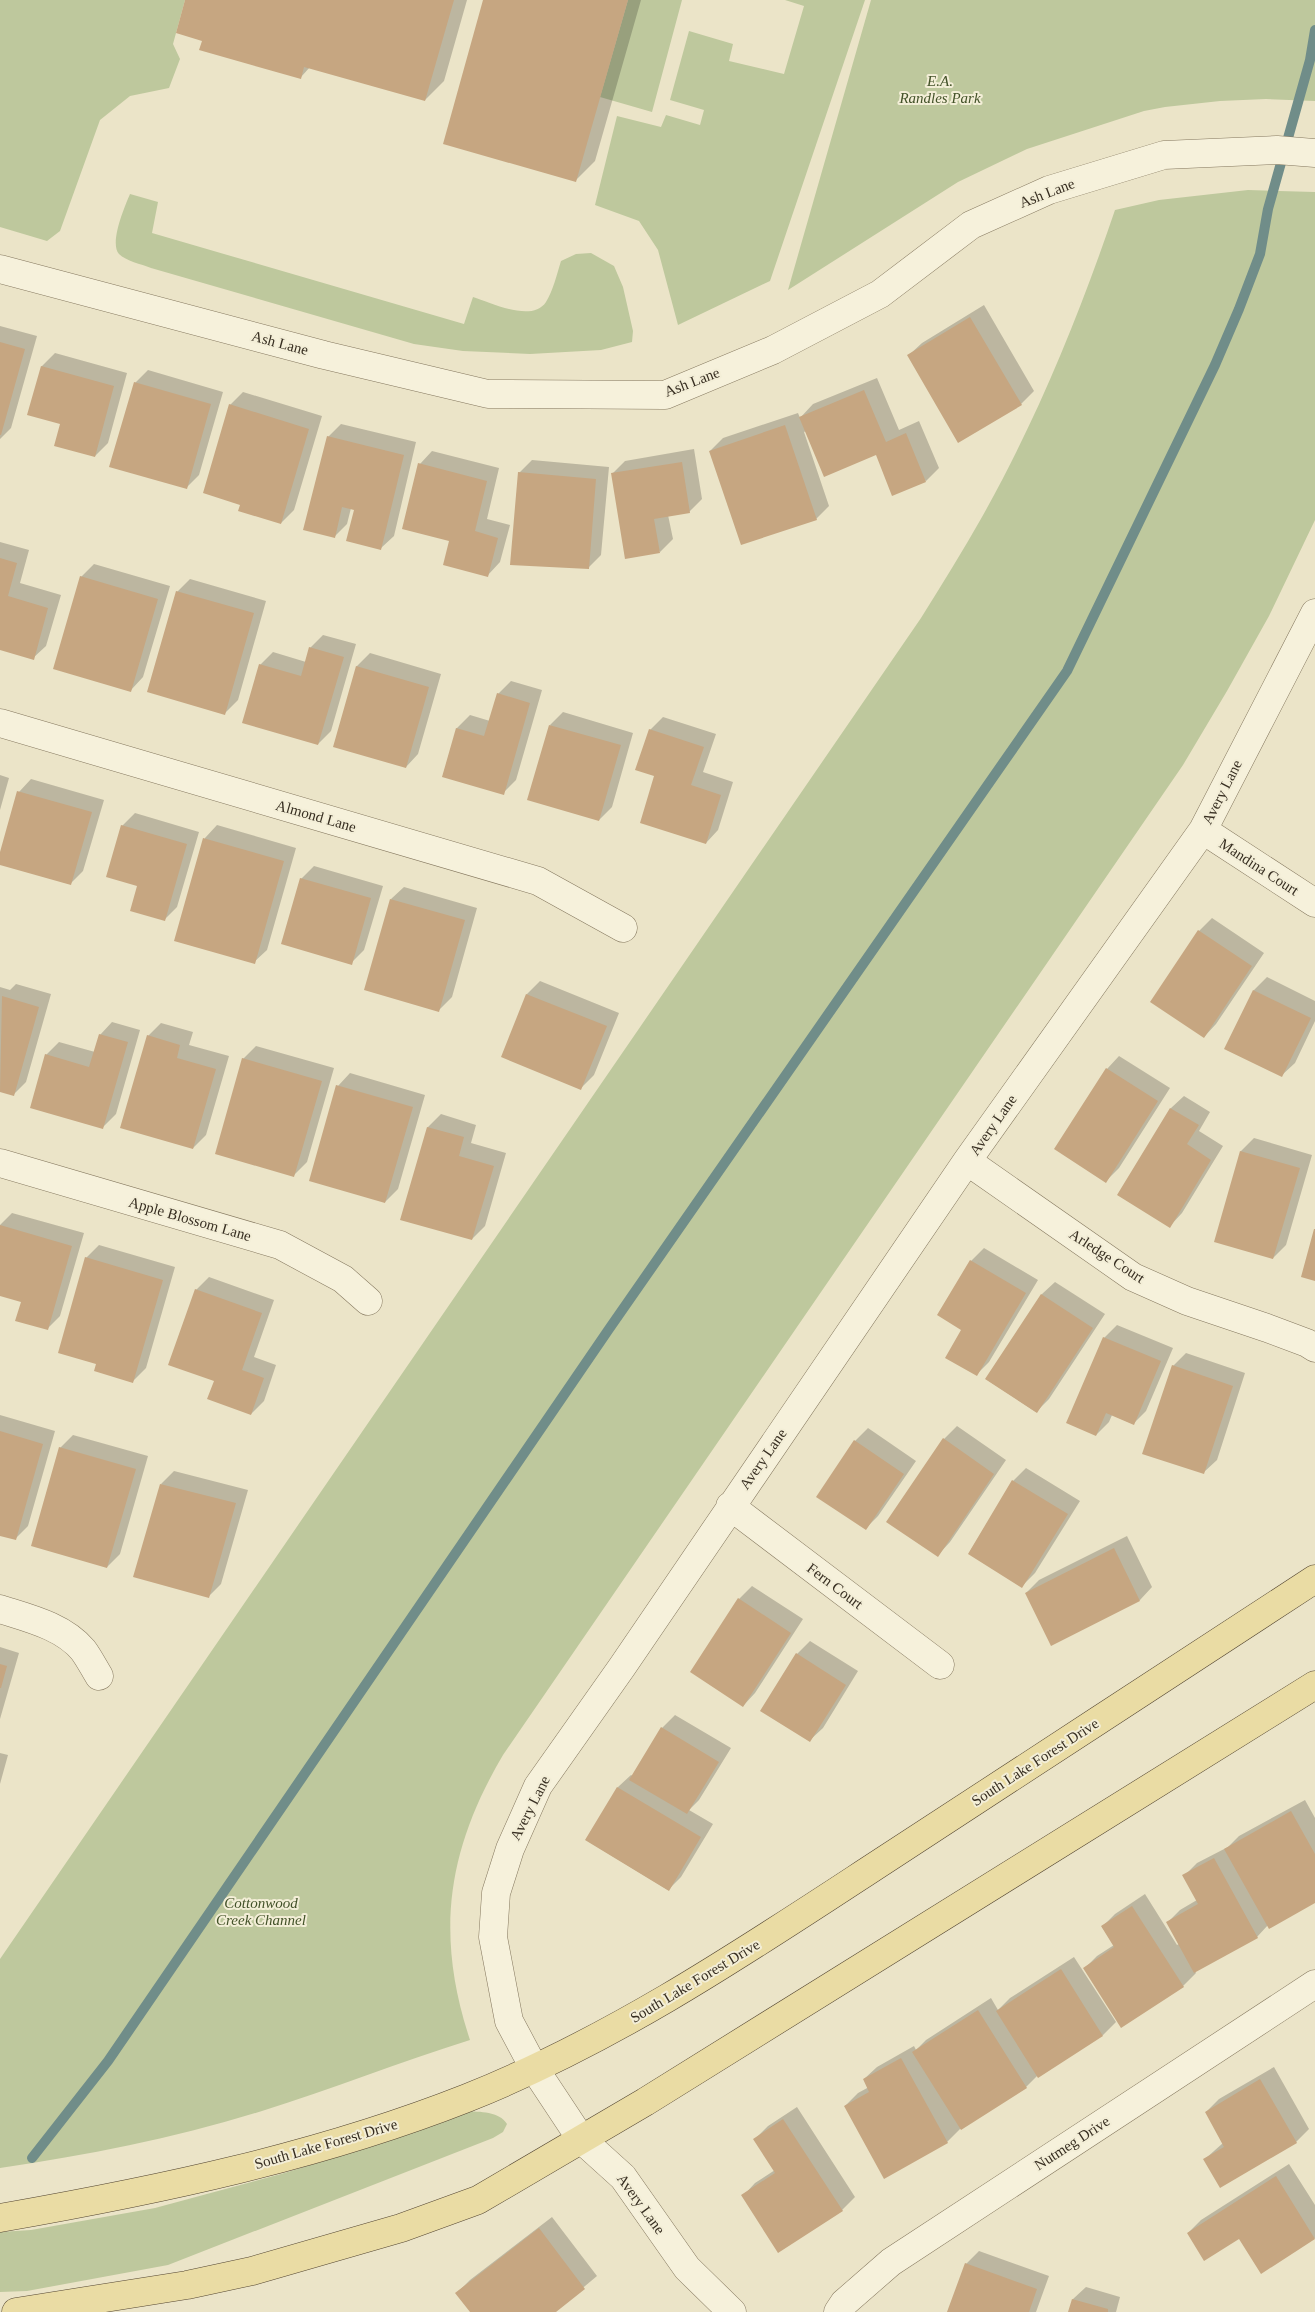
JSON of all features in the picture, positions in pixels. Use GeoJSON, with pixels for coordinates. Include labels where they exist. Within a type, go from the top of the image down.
{"type":"FeatureCollection","features":[{"type":"Feature","properties":{"kind":"main road","name":"South Lake Forest Drive"},"geometry":{"type":"LineString","coordinates":[[0,2218],[174,2185],[302,2154],[394,2125],[470,2097],[534,2068],[630,2021],[730,1961],[1315,1579]]}},
{"type":"Feature","properties":{"kind":"main road"},"geometry":{"type":"LineString","coordinates":[[16,2312],[187,2285],[252,2271],[402,2228],[478,2200],[645,2102],[1315,1685]]}},
{"type":"Feature","properties":{"kind":"street","name":"Ash Lane"},"geometry":{"type":"LineString","coordinates":[[0,269],[324,355],[488,394],[665,395],[773,350],[880,294],[971,225],[1049,190],[1164,155],[1277,150],[1315,153]]}},
{"type":"Feature","properties":{"kind":"street","name":"Avery Lane"},"geometry":{"type":"LineString","coordinates":[[732,2312],[687,2268],[623,2177],[581,2139],[534,2068],[509,2021],[493,1937],[496,1893],[510,1849],[538,1786],[622,1667],[967,1161],[1203,830],[1315,613]]}},
{"type":"Feature","properties":{"kind":"street","name":"Almond Lane"},"geometry":{"type":"LineString","coordinates":[[0,723],[538,881],[623,928]]}},
{"type":"Feature","properties":{"kind":"street","name":"Mandina Court"},"geometry":{"type":"LineString","coordinates":[[1203,830],[1315,903]]}},
{"type":"Feature","properties":{"kind":"street","name":"Arledge Court"},"geometry":{"type":"LineString","coordinates":[[967,1161],[1133,1277],[1187,1301],[1268,1328],[1315,1348]]}},
{"type":"Feature","properties":{"kind":"street","name":"Apple Blossom Lane"},"geometry":{"type":"LineString","coordinates":[[0,1163],[280,1245],[343,1279],[368,1301]]}},
{"type":"Feature","properties":{"kind":"street","name":"Fern Court"},"geometry":{"type":"LineString","coordinates":[[730,1506],[940,1665]]}},
{"type":"Feature","properties":{"kind":"street"},"geometry":{"type":"LineString","coordinates":[[0,1609],[33,1619],[62,1632],[82,1649],[99,1676]]}},
{"type":"Feature","properties":{"kind":"street","name":"Nutmeg Drive"},"geometry":{"type":"LineString","coordinates":[[838,2312],[844,2303],[891,2262],[1315,1984]]}},
{"type":"Feature","properties":{"kind":"green space"},"geometry":{"type":"Polygon","coordinates":[[[0,0],[185,0],[173,44],[180,59],[169,88],[130,96],[100,120],[60,231],[47,241],[0,227],[0,0]]]}},
{"type":"Feature","properties":{"kind":"green space"},"geometry":{"type":"Polygon","coordinates":[[[628,0],[682,0],[652,112],[600,97],[628,0]]]}},
{"type":"Feature","properties":{"kind":"green space"},"geometry":{"type":"Polygon","coordinates":[[[785,0],[865,0],[770,281],[678,325],[658,250],[639,221],[595,205],[617,116],[661,127],[666,115],[700,125],[704,110],[670,100],[689,31],[733,44],[729,61],[784,74],[804,6],[785,0]]]}},
{"type":"Feature","properties":{"kind":"green space","name":"E.A. Randles Park"},"geometry":{"type":"Polygon","coordinates":[[[871,0],[1315,0],[1315,101],[1266,99],[1220,101],[1165,107],[1144,111],[1027,149],[958,182],[788,290],[871,0]]]}},
{"type":"Feature","properties":{"kind":"green space","name":"Cottonwood Creek Channel"},"geometry":{"type":"Polygon","coordinates":[[[1248,190],[1315,192],[1315,520],[1269,616],[1183,765],[503,1755],[484,1790],[469,1825],[452,1893],[450,1928],[453,1964],[459,2001],[470,2040],[230,2121],[132,2145],[0,2168],[0,1959],[921,618],[975,530],[1021,443],[1072,328],[1115,210],[1159,200],[1248,190]]]}},
{"type":"Feature","properties":{"kind":"green space"},"geometry":{"type":"Polygon","coordinates":[[[130,194],[158,202],[152,233],[464,324],[473,297],[511,310],[531,311],[540,308],[551,293],[561,261],[576,254],[591,253],[614,266],[623,287],[633,331],[632,342],[601,350],[530,354],[463,351],[414,344],[151,268],[126,259],[116,249],[119,224],[130,194]]]}},
{"type":"Feature","properties":{"kind":"green space"},"geometry":{"type":"Polygon","coordinates":[[[466,2111],[494,2114],[507,2124],[503,2132],[493,2138],[168,2265],[27,2291],[0,2292],[0,2232],[31,2230],[155,2208],[281,2174],[363,2149],[466,2111]]]}},
{"type":"Feature","properties":{"kind":"building"},"geometry":{"type":"Polygon","coordinates":[[[185,0],[454,0],[425,101],[304,67],[301,79],[199,50],[202,41],[176,33],[185,0]]]}},
{"type":"Feature","properties":{"kind":"building"},"geometry":{"type":"Polygon","coordinates":[[[483,0],[628,0],[576,182],[443,144],[483,0]]]}},
{"type":"Feature","properties":{"kind":"building"},"geometry":{"type":"Polygon","coordinates":[[[970,317],[1022,405],[958,443],[907,355],[970,317]]]}},
{"type":"Feature","properties":{"kind":"building"},"geometry":{"type":"Polygon","coordinates":[[[0,342],[25,349],[1,435],[0,435],[0,342]]]}},
{"type":"Feature","properties":{"kind":"building"},"geometry":{"type":"Polygon","coordinates":[[[41,366],[114,386],[95,457],[54,446],[60,424],[27,415],[41,366]]]}},
{"type":"Feature","properties":{"kind":"building"},"geometry":{"type":"Polygon","coordinates":[[[134,382],[211,404],[187,489],[109,467],[134,382]]]}},
{"type":"Feature","properties":{"kind":"building"},"geometry":{"type":"Polygon","coordinates":[[[864,390],[886,442],[906,433],[926,482],[892,496],[876,455],[824,477],[799,417],[864,390]]]}},
{"type":"Feature","properties":{"kind":"building"},"geometry":{"type":"Polygon","coordinates":[[[229,404],[309,429],[281,524],[238,511],[240,505],[203,493],[229,404]]]}},
{"type":"Feature","properties":{"kind":"building"},"geometry":{"type":"Polygon","coordinates":[[[785,425],[817,520],[741,545],[709,451],[785,425]]]}},
{"type":"Feature","properties":{"kind":"building"},"geometry":{"type":"Polygon","coordinates":[[[327,436],[404,455],[381,550],[346,541],[354,510],[342,507],[335,538],[303,530],[327,436]]]}},
{"type":"Feature","properties":{"kind":"building"},"geometry":{"type":"Polygon","coordinates":[[[682,462],[690,513],[654,519],[660,553],[625,559],[611,473],[682,462]]]}},
{"type":"Feature","properties":{"kind":"building"},"geometry":{"type":"Polygon","coordinates":[[[418,463],[487,481],[475,531],[498,538],[488,577],[443,565],[449,541],[402,529],[418,463]]]}},
{"type":"Feature","properties":{"kind":"building"},"geometry":{"type":"Polygon","coordinates":[[[518,472],[596,479],[589,569],[510,565],[518,472]]]}},
{"type":"Feature","properties":{"kind":"building"},"geometry":{"type":"Polygon","coordinates":[[[0,558],[17,563],[8,596],[48,608],[34,660],[0,650],[0,558]]]}},
{"type":"Feature","properties":{"kind":"building"},"geometry":{"type":"Polygon","coordinates":[[[80,576],[158,599],[131,692],[53,669],[80,576]]]}},
{"type":"Feature","properties":{"kind":"building"},"geometry":{"type":"Polygon","coordinates":[[[176,591],[254,613],[225,715],[147,692],[176,591]]]}},
{"type":"Feature","properties":{"kind":"building"},"geometry":{"type":"Polygon","coordinates":[[[309,647],[344,657],[318,745],[242,723],[259,664],[301,676],[309,647]]]}},
{"type":"Feature","properties":{"kind":"building"},"geometry":{"type":"Polygon","coordinates":[[[356,666],[429,687],[406,768],[333,747],[356,666]]]}},
{"type":"Feature","properties":{"kind":"building"},"geometry":{"type":"Polygon","coordinates":[[[497,693],[530,703],[504,795],[442,777],[456,728],[484,736],[497,693]]]}},
{"type":"Feature","properties":{"kind":"building"},"geometry":{"type":"Polygon","coordinates":[[[549,725],[621,745],[599,821],[527,800],[549,725]]]}},
{"type":"Feature","properties":{"kind":"building"},"geometry":{"type":"Polygon","coordinates":[[[649,729],[704,747],[691,785],[721,795],[706,844],[640,823],[654,776],[635,770],[649,729]]]}},
{"type":"Feature","properties":{"kind":"building"},"geometry":{"type":"Polygon","coordinates":[[[17,791],[92,812],[71,885],[0,865],[0,852],[17,791]]]}},
{"type":"Feature","properties":{"kind":"building"},"geometry":{"type":"Polygon","coordinates":[[[121,825],[187,844],[165,921],[130,911],[137,886],[106,877],[121,825]]]}},
{"type":"Feature","properties":{"kind":"building"},"geometry":{"type":"Polygon","coordinates":[[[203,838],[284,861],[255,964],[174,941],[203,838]]]}},
{"type":"Feature","properties":{"kind":"building"},"geometry":{"type":"Polygon","coordinates":[[[300,878],[371,898],[352,965],[281,944],[300,878]]]}},
{"type":"Feature","properties":{"kind":"building"},"geometry":{"type":"Polygon","coordinates":[[[390,899],[465,920],[439,1012],[364,990],[390,899]]]}},
{"type":"Feature","properties":{"kind":"building"},"geometry":{"type":"Polygon","coordinates":[[[1198,930],[1252,966],[1204,1038],[1150,1002],[1198,930]]]}},
{"type":"Feature","properties":{"kind":"building"},"geometry":{"type":"Polygon","coordinates":[[[1253,990],[1311,1018],[1282,1077],[1224,1049],[1253,990]]]}},
{"type":"Feature","properties":{"kind":"building"},"geometry":{"type":"Polygon","coordinates":[[[526,994],[607,1026],[581,1090],[501,1057],[526,994]]]}},
{"type":"Feature","properties":{"kind":"building"},"geometry":{"type":"Polygon","coordinates":[[[2,996],[39,1007],[14,1096],[0,1092],[2,996]]]}},
{"type":"Feature","properties":{"kind":"building"},"geometry":{"type":"Polygon","coordinates":[[[99,1034],[128,1042],[103,1129],[30,1108],[45,1054],[89,1067],[99,1034]]]}},
{"type":"Feature","properties":{"kind":"building"},"geometry":{"type":"Polygon","coordinates":[[[147,1035],[180,1045],[177,1058],[216,1069],[193,1149],[120,1128],[147,1035]]]}},
{"type":"Feature","properties":{"kind":"building"},"geometry":{"type":"Polygon","coordinates":[[[242,1058],[322,1081],[294,1177],[215,1154],[242,1058]]]}},
{"type":"Feature","properties":{"kind":"building"},"geometry":{"type":"Polygon","coordinates":[[[1106,1068],[1158,1101],[1106,1183],[1054,1149],[1106,1068]]]}},
{"type":"Feature","properties":{"kind":"building"},"geometry":{"type":"Polygon","coordinates":[[[336,1085],[413,1107],[385,1203],[309,1181],[336,1085]]]}},
{"type":"Feature","properties":{"kind":"building"},"geometry":{"type":"Polygon","coordinates":[[[1170,1108],[1199,1125],[1187,1144],[1211,1160],[1170,1228],[1117,1195],[1170,1108]]]}},
{"type":"Feature","properties":{"kind":"building"},"geometry":{"type":"Polygon","coordinates":[[[427,1127],[464,1137],[459,1156],[494,1166],[472,1240],[400,1220],[427,1127]]]}},
{"type":"Feature","properties":{"kind":"building"},"geometry":{"type":"Polygon","coordinates":[[[1240,1151],[1300,1168],[1273,1259],[1214,1242],[1240,1151]]]}},
{"type":"Feature","properties":{"kind":"building"},"geometry":{"type":"Polygon","coordinates":[[[0,1225],[72,1246],[48,1330],[15,1321],[21,1302],[0,1296],[0,1225]]]}},
{"type":"Feature","properties":{"kind":"building"},"geometry":{"type":"Polygon","coordinates":[[[1315,1229],[1315,1281],[1301,1277],[1315,1229]]]}},
{"type":"Feature","properties":{"kind":"building"},"geometry":{"type":"Polygon","coordinates":[[[85,1257],[163,1280],[133,1383],[94,1371],[96,1364],[58,1353],[85,1257]]]}},
{"type":"Feature","properties":{"kind":"building"},"geometry":{"type":"Polygon","coordinates":[[[970,1260],[1026,1293],[977,1376],[945,1358],[961,1330],[937,1315],[970,1260]]]}},
{"type":"Feature","properties":{"kind":"building"},"geometry":{"type":"Polygon","coordinates":[[[195,1289],[262,1313],[242,1370],[264,1378],[251,1415],[207,1399],[214,1381],[168,1365],[195,1289]]]}},
{"type":"Feature","properties":{"kind":"building"},"geometry":{"type":"Polygon","coordinates":[[[1041,1294],[1093,1328],[1037,1413],[985,1379],[1041,1294]]]}},
{"type":"Feature","properties":{"kind":"building"},"geometry":{"type":"Polygon","coordinates":[[[1103,1337],[1161,1361],[1134,1425],[1106,1413],[1096,1436],[1066,1423],[1103,1337]]]}},
{"type":"Feature","properties":{"kind":"building"},"geometry":{"type":"Polygon","coordinates":[[[1172,1365],[1233,1386],[1204,1474],[1142,1454],[1172,1365]]]}},
{"type":"Feature","properties":{"kind":"building"},"geometry":{"type":"Polygon","coordinates":[[[0,1431],[43,1444],[16,1540],[0,1536],[0,1431]]]}},
{"type":"Feature","properties":{"kind":"building"},"geometry":{"type":"Polygon","coordinates":[[[943,1438],[994,1474],[938,1557],[886,1522],[943,1438]]]}},
{"type":"Feature","properties":{"kind":"building"},"geometry":{"type":"Polygon","coordinates":[[[854,1440],[904,1474],[866,1530],[816,1497],[854,1440]]]}},
{"type":"Feature","properties":{"kind":"building"},"geometry":{"type":"Polygon","coordinates":[[[59,1447],[136,1469],[107,1568],[31,1546],[59,1447]]]}},
{"type":"Feature","properties":{"kind":"building"},"geometry":{"type":"Polygon","coordinates":[[[1012,1480],[1068,1514],[1022,1588],[968,1554],[1012,1480]]]}},
{"type":"Feature","properties":{"kind":"building"},"geometry":{"type":"Polygon","coordinates":[[[160,1484],[236,1503],[209,1598],[133,1577],[160,1484]]]}},
{"type":"Feature","properties":{"kind":"building"},"geometry":{"type":"Polygon","coordinates":[[[1114,1548],[1140,1601],[1051,1646],[1025,1593],[1114,1548]]]}},
{"type":"Feature","properties":{"kind":"building"},"geometry":{"type":"Polygon","coordinates":[[[738,1598],[791,1633],[743,1707],[690,1672],[738,1598]]]}},
{"type":"Feature","properties":{"kind":"building"},"geometry":{"type":"Polygon","coordinates":[[[796,1653],[846,1685],[810,1742],[760,1711],[796,1653]]]}},
{"type":"Feature","properties":{"kind":"building"},"geometry":{"type":"Polygon","coordinates":[[[0,1664],[7,1666],[1,1688],[0,1688],[0,1664]]]}},
{"type":"Feature","properties":{"kind":"building"},"geometry":{"type":"Polygon","coordinates":[[[661,1727],[719,1762],[687,1814],[629,1780],[661,1727]]]}},
{"type":"Feature","properties":{"kind":"building"},"geometry":{"type":"Polygon","coordinates":[[[617,1787],[701,1837],[669,1891],[585,1840],[617,1787]]]}},
{"type":"Feature","properties":{"kind":"building"},"geometry":{"type":"Polygon","coordinates":[[[1291,1811],[1315,1854],[1315,1903],[1269,1929],[1224,1849],[1291,1811]]]}},
{"type":"Feature","properties":{"kind":"building"},"geometry":{"type":"Polygon","coordinates":[[[1214,1858],[1258,1938],[1194,1973],[1166,1922],[1198,1904],[1182,1875],[1214,1858]]]}},
{"type":"Feature","properties":{"kind":"building"},"geometry":{"type":"Polygon","coordinates":[[[1132,1906],[1184,1987],[1121,2028],[1083,1968],[1114,1947],[1101,1926],[1132,1906]]]}},
{"type":"Feature","properties":{"kind":"building"},"geometry":{"type":"Polygon","coordinates":[[[1061,1969],[1103,2036],[1038,2078],[996,2011],[1061,1969]]]}},
{"type":"Feature","properties":{"kind":"building"},"geometry":{"type":"Polygon","coordinates":[[[978,2010],[1027,2088],[961,2130],[912,2052],[978,2010]]]}},
{"type":"Feature","properties":{"kind":"building"},"geometry":{"type":"Polygon","coordinates":[[[901,2058],[948,2143],[884,2179],[844,2106],[869,2092],[863,2079],[901,2058]]]}},
{"type":"Feature","properties":{"kind":"building"},"geometry":{"type":"Polygon","coordinates":[[[1260,2079],[1297,2143],[1220,2188],[1203,2159],[1224,2147],[1205,2112],[1260,2079]]]}},
{"type":"Feature","properties":{"kind":"building"},"geometry":{"type":"Polygon","coordinates":[[[783,2119],[843,2211],[778,2253],[741,2195],[775,2173],[753,2139],[783,2119]]]}},
{"type":"Feature","properties":{"kind":"building"},"geometry":{"type":"Polygon","coordinates":[[[1276,2176],[1315,2239],[1261,2274],[1239,2239],[1204,2261],[1187,2233],[1276,2176]]]}},
{"type":"Feature","properties":{"kind":"building"},"geometry":{"type":"Polygon","coordinates":[[[539,2228],[585,2289],[556,2312],[470,2312],[455,2293],[539,2228]]]}},
{"type":"Feature","properties":{"kind":"building"},"geometry":{"type":"Polygon","coordinates":[[[965,2263],[1037,2289],[1029,2312],[947,2312],[965,2263]]]}},
{"type":"Feature","properties":{"kind":"building"},"geometry":{"type":"Polygon","coordinates":[[[1072,2299],[1108,2309],[1108,2312],[1068,2312],[1072,2299]]]}},
{"type":"Feature","properties":{"kind":"waterway"},"geometry":{"type":"LineString","coordinates":[[32,2158],[108,2061],[609,1329],[1067,671],[1215,365],[1239,309],[1260,254],[1268,209],[1310,60],[1315,30]]}}]}
